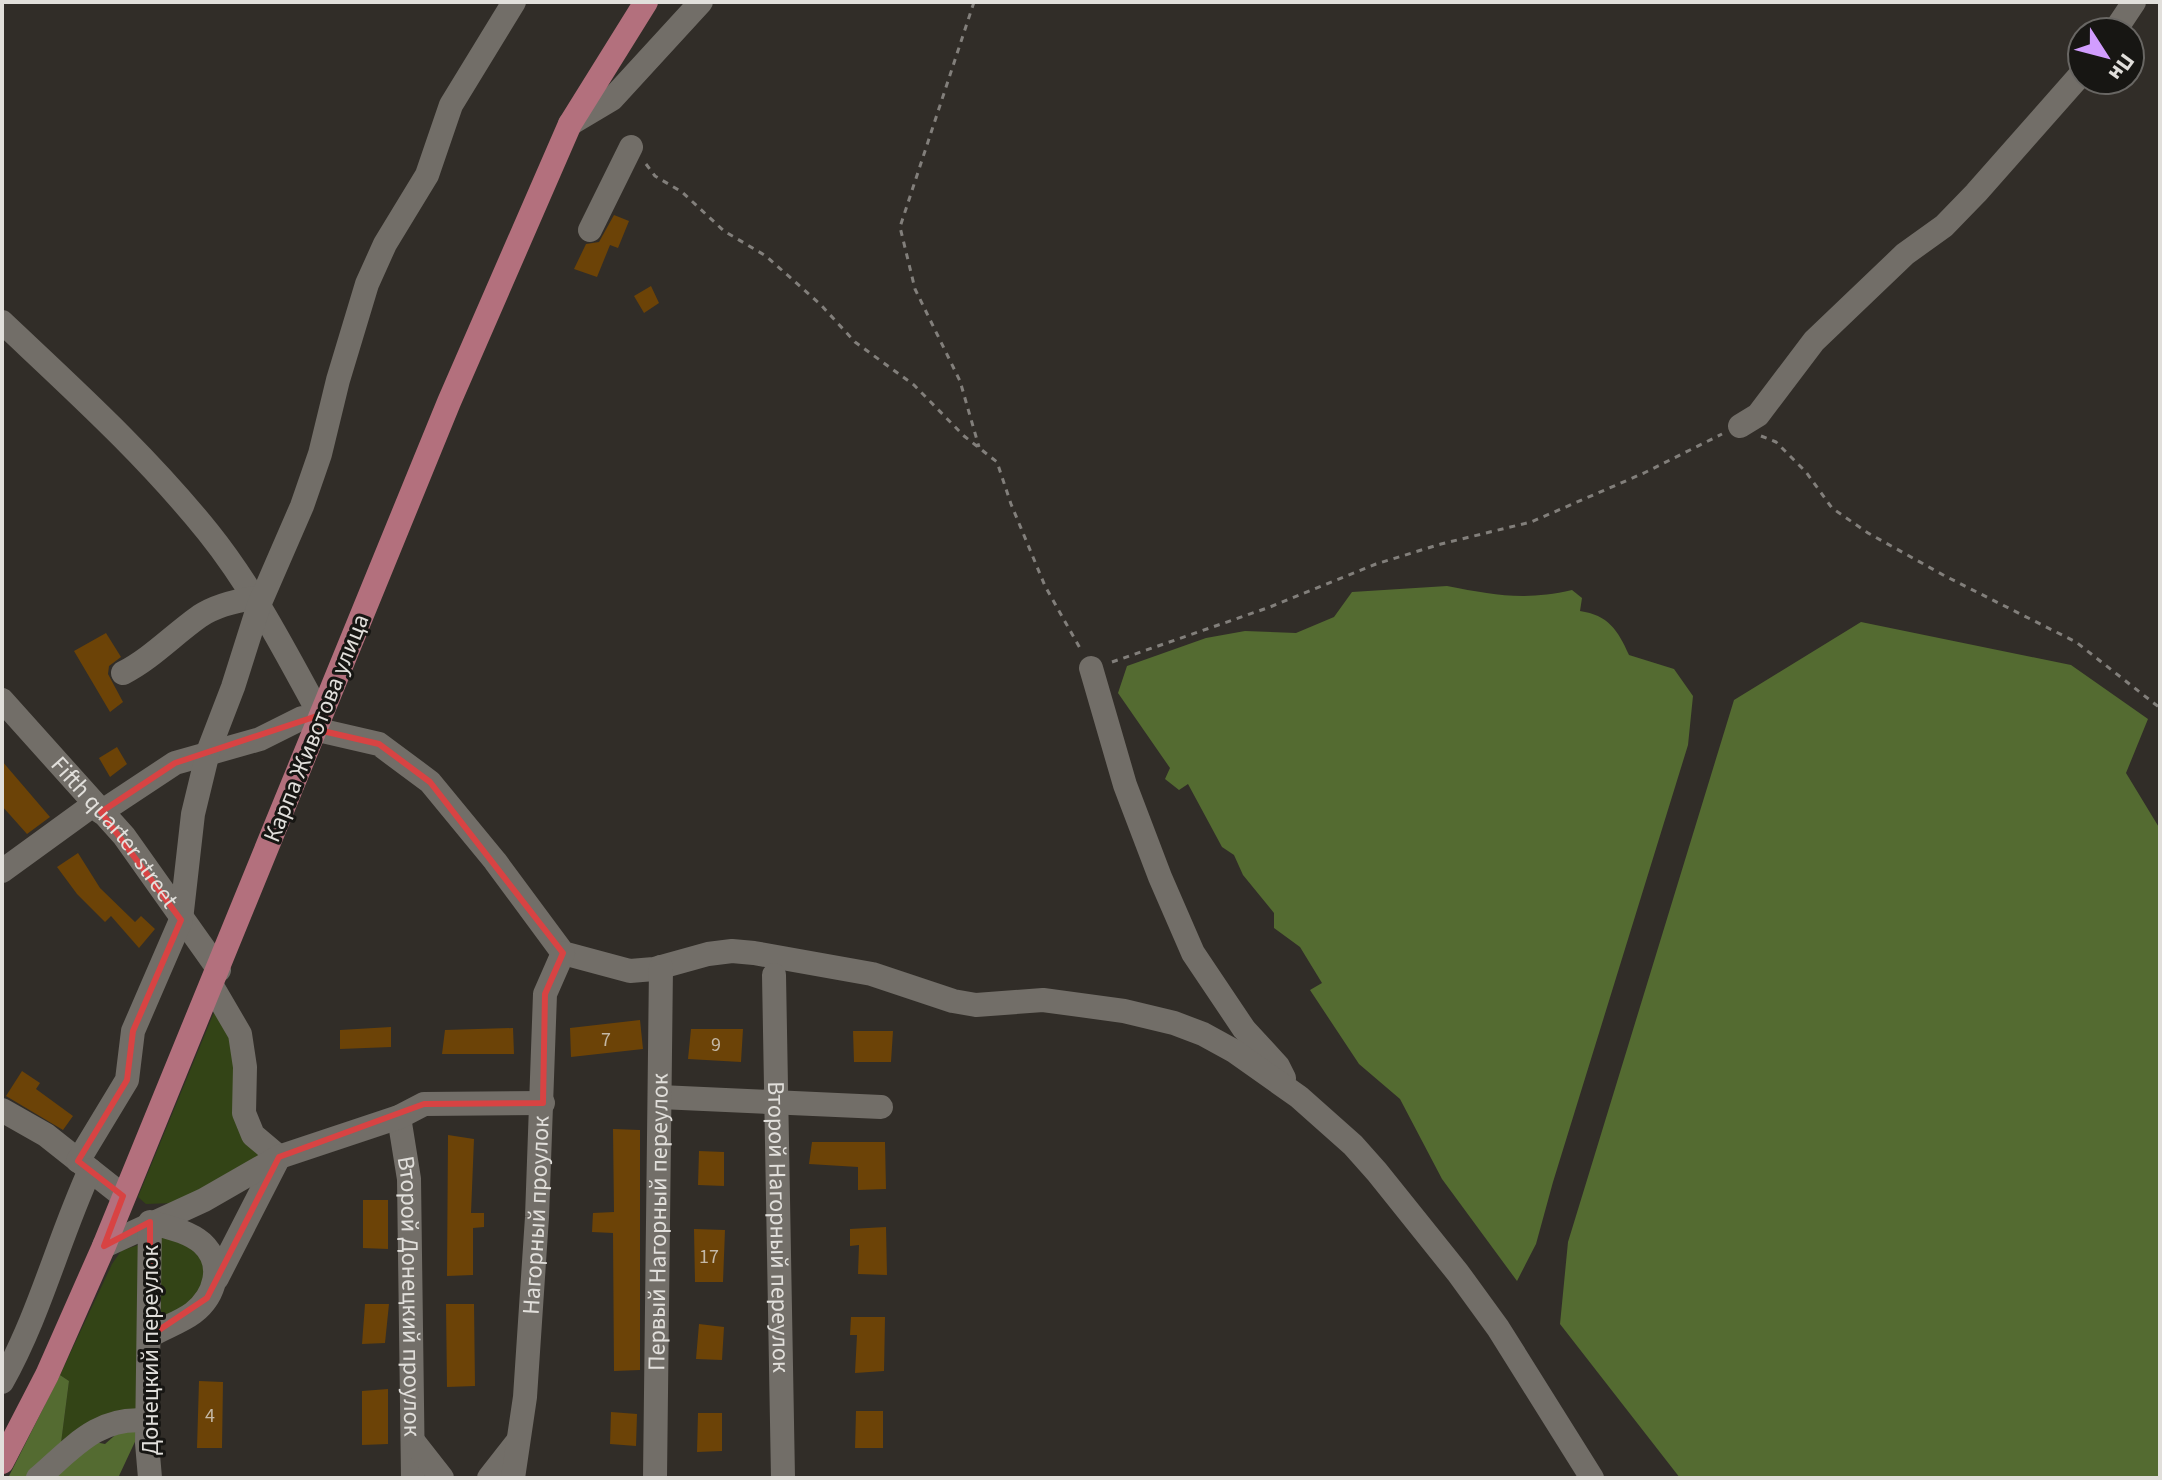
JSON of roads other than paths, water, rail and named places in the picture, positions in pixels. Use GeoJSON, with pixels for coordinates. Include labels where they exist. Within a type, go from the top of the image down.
{"type":"FeatureCollection","features":[{"type":"Feature","properties":{"kind":"main road","name":"Карпа Животова улица"},"geometry":{"type":"LineString","coordinates":[[2,1462],[47,1375],[104,1246],[449,402],[570,124],[646,2]]}},
{"type":"Feature","properties":{"kind":"street"},"geometry":{"type":"LineString","coordinates":[[2,1382],[23,1344],[52,1272],[84,1165],[127,1080],[133,1031],[181,920],[193,814],[208,752],[233,687],[256,601],[302,506],[320,454],[367,284],[385,244],[427,175],[451,105],[514,2]]}},
{"type":"Feature","properties":{"kind":"street"},"geometry":{"type":"LineString","coordinates":[[570,124],[612,99],[701,2]]}},
{"type":"Feature","properties":{"kind":"street"},"geometry":{"type":"LineString","coordinates":[[1740,426],[1758,415],[1814,341],[1905,254],[1944,226],[2066,91]]}},
{"type":"Feature","properties":{"kind":"street"},"geometry":{"type":"LineString","coordinates":[[590,230],[631,147]]}},
{"type":"Feature","properties":{"kind":"street"},"geometry":{"type":"LineString","coordinates":[[2,322],[133,446],[210,534],[256,601],[317,722]]}},
{"type":"Feature","properties":{"kind":"street"},"geometry":{"type":"LineString","coordinates":[[123,673],[142,663],[202,615],[237,601],[256,601]]}},
{"type":"Feature","properties":{"kind":"street"},"geometry":{"type":"LineString","coordinates":[[1091,668],[1125,785],[1193,953],[1244,1029],[1278,1066],[1292,1092]]}},
{"type":"Feature","properties":{"kind":"street","name":"Fifth quarter street"},"geometry":{"type":"LineString","coordinates":[[2,700],[124,836],[181,920],[215,978],[240,1034],[245,1067],[244,1113],[253,1135],[279,1157]]}},
{"type":"Feature","properties":{"kind":"street"},"geometry":{"type":"LineString","coordinates":[[2,871],[175,763],[260,739],[302,718],[379,744],[430,782],[528,903],[563,953],[630,971],[661,967],[708,954],[732,951],[754,953],[872,974],[953,1001],[976,1005],[1043,1000],[1124,1011],[1174,1023],[1203,1034],[1234,1051],[1292,1092],[1369,1163],[1498,1328],[1592,1478]]}},
{"type":"Feature","properties":{"kind":"street","name":"Нагорный проулок"},"geometry":{"type":"LineString","coordinates":[[513,1478],[520,1440],[536,1232],[545,994],[563,953]]}},
{"type":"Feature","properties":{"kind":"street","name":"Первый Нагорный переулок"},"geometry":{"type":"LineString","coordinates":[[655,1478],[661,967]]}},
{"type":"Feature","properties":{"kind":"street","name":"Второй Нагорный переулок"},"geometry":{"type":"LineString","coordinates":[[774,975],[783,1478]]}},
{"type":"Feature","properties":{"kind":"street"},"geometry":{"type":"LineString","coordinates":[[660,1097],[881,1107]]}},
{"type":"Feature","properties":{"kind":"street"},"geometry":{"type":"LineString","coordinates":[[104,1246],[150,1222],[204,1200],[279,1157],[399,1117],[424,1104],[543,1103]]}},
{"type":"Feature","properties":{"kind":"street"},"geometry":{"type":"LineString","coordinates":[[2,1110],[46,1135],[123,1196]]}},
{"type":"Feature","properties":{"kind":"street","name":"Второй Донецкий проулок"},"geometry":{"type":"LineString","coordinates":[[399,1117],[409,1179],[413,1478]]}},
{"type":"Feature","properties":{"kind":"street"},"geometry":{"type":"LineString","coordinates":[[150,1336],[192,1314],[207,1298],[279,1157]]}},
{"type":"Feature","properties":{"kind":"street"},"geometry":{"type":"LineString","coordinates":[[150,1222],[180,1231],[203,1244],[214,1261],[217,1278]]}},
{"type":"Feature","properties":{"kind":"street","name":"Донецкий переулок"},"geometry":{"type":"LineString","coordinates":[[150,1222],[150,1478]]}},
{"type":"Feature","properties":{"kind":"street"},"geometry":{"type":"LineString","coordinates":[[38,1478],[66,1451],[112,1422],[129,1419],[148,1421]]}},
{"type":"Feature","properties":{"kind":"street"},"geometry":{"type":"LineString","coordinates":[[489,1478],[520,1440]]}},
{"type":"Feature","properties":{"kind":"street"},"geometry":{"type":"LineString","coordinates":[[413,1441],[442,1478]]}}]}
